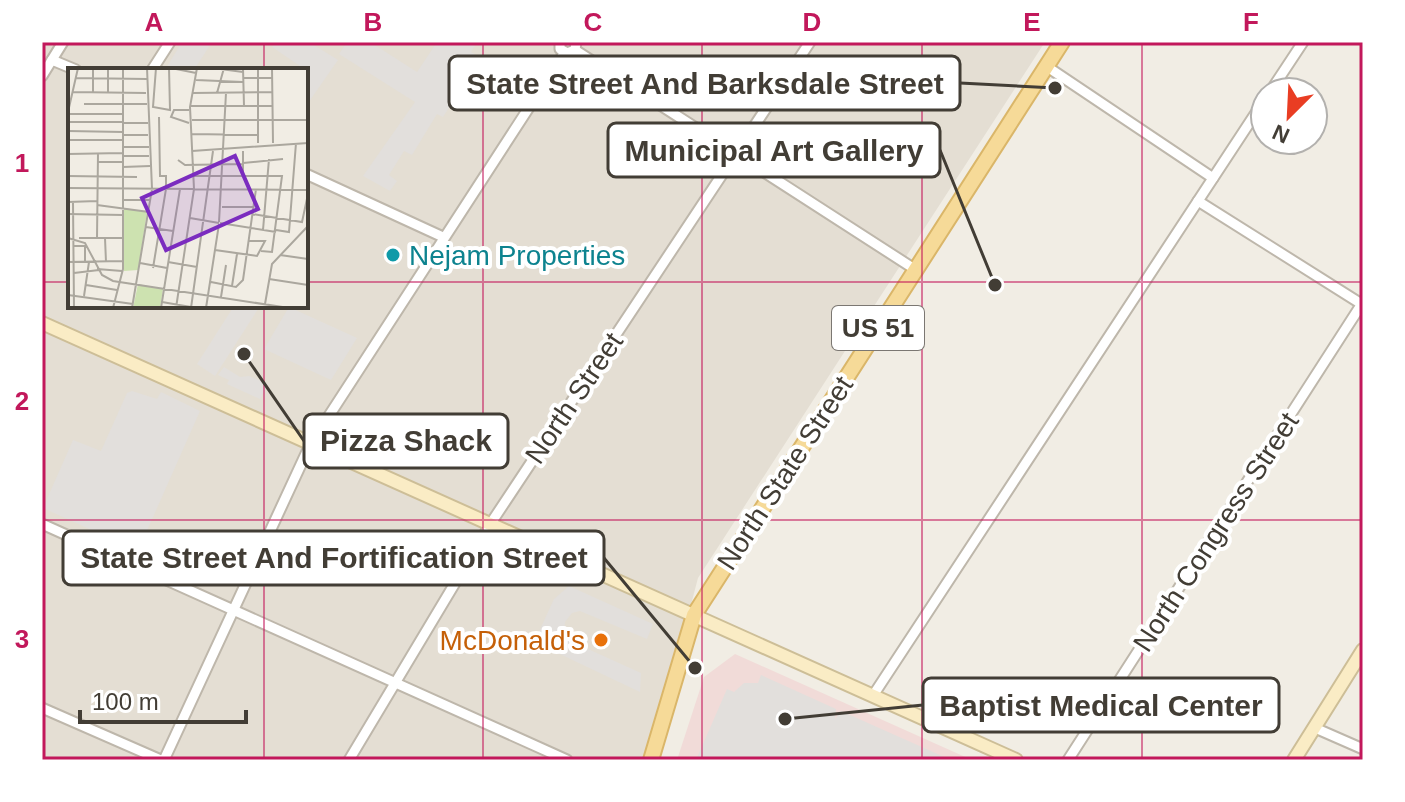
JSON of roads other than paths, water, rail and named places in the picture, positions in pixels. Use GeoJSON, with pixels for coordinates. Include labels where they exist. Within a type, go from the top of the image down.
{"type":"FeatureCollection","features":[{"type":"Feature","properties":{"kind":"main road","name":"North State Street"},"geometry":{"type":"LineString","coordinates":[[651,760],[694,615],[1062,42]]}},
{"type":"Feature","properties":{"kind":"street"},"geometry":{"type":"LineString","coordinates":[[42,76],[63,42]]}},
{"type":"Feature","properties":{"kind":"street"},"geometry":{"type":"LineString","coordinates":[[153,68],[170,42]]}},
{"type":"Feature","properties":{"kind":"street"},"geometry":{"type":"LineString","coordinates":[[560,42],[916,270]]}},
{"type":"Feature","properties":{"kind":"street","name":"North Street"},"geometry":{"type":"LineString","coordinates":[[349,760],[491,523],[810,42]]}},
{"type":"Feature","properties":{"kind":"street"},"geometry":{"type":"LineString","coordinates":[[1281,76],[1303,42]]}},
{"type":"Feature","properties":{"kind":"street"},"geometry":{"type":"LineString","coordinates":[[42,708],[162,760],[310,445],[443,237],[572,48]]}},
{"type":"Feature","properties":{"kind":"street"},"geometry":{"type":"LineString","coordinates":[[52,60],[71,68]]}},
{"type":"Feature","properties":{"kind":"street"},"geometry":{"type":"LineString","coordinates":[[1046,66],[1213,178]]}},
{"type":"Feature","properties":{"kind":"street"},"geometry":{"type":"LineString","coordinates":[[874,694],[1249,123]]}},
{"type":"Feature","properties":{"kind":"street"},"geometry":{"type":"LineString","coordinates":[[308,175],[443,237]]}},
{"type":"Feature","properties":{"kind":"street"},"geometry":{"type":"LineString","coordinates":[[1198,201],[1363,304]]}},
{"type":"Feature","properties":{"kind":"street","name":"North Congress Street"},"geometry":{"type":"LineString","coordinates":[[1068,760],[1363,304]]}},
{"type":"Feature","properties":{"kind":"street"},"geometry":{"type":"LineString","coordinates":[[42,323],[1016,760]]}},
{"type":"Feature","properties":{"kind":"street"},"geometry":{"type":"LineString","coordinates":[[42,524],[567,760]]}},
{"type":"Feature","properties":{"kind":"street"},"geometry":{"type":"LineString","coordinates":[[1294,760],[1363,650]]}},
{"type":"Feature","properties":{"kind":"street"},"geometry":{"type":"LineString","coordinates":[[1315,728],[1363,749]]}},
{"type":"Feature","properties":{"kind":"place","name":"State Street And Barksdale Street"},"geometry":{"type":"Point","coordinates":[1055,88]}},
{"type":"Feature","properties":{"kind":"place","name":"Nejam Properties"},"geometry":{"type":"Point","coordinates":[393,255]}},
{"type":"Feature","properties":{"kind":"place","name":"Municipal Art Gallery"},"geometry":{"type":"Point","coordinates":[995,285]}},
{"type":"Feature","properties":{"kind":"place","name":"Pizza Shack"},"geometry":{"type":"Point","coordinates":[244,354]}},
{"type":"Feature","properties":{"kind":"place","name":"McDonald's"},"geometry":{"type":"Point","coordinates":[601,640]}},
{"type":"Feature","properties":{"kind":"place","name":"State Street And Fortification Street"},"geometry":{"type":"Point","coordinates":[695,668]}},
{"type":"Feature","properties":{"kind":"place","name":"Baptist Medical Center"},"geometry":{"type":"Point","coordinates":[785,719]}}]}
